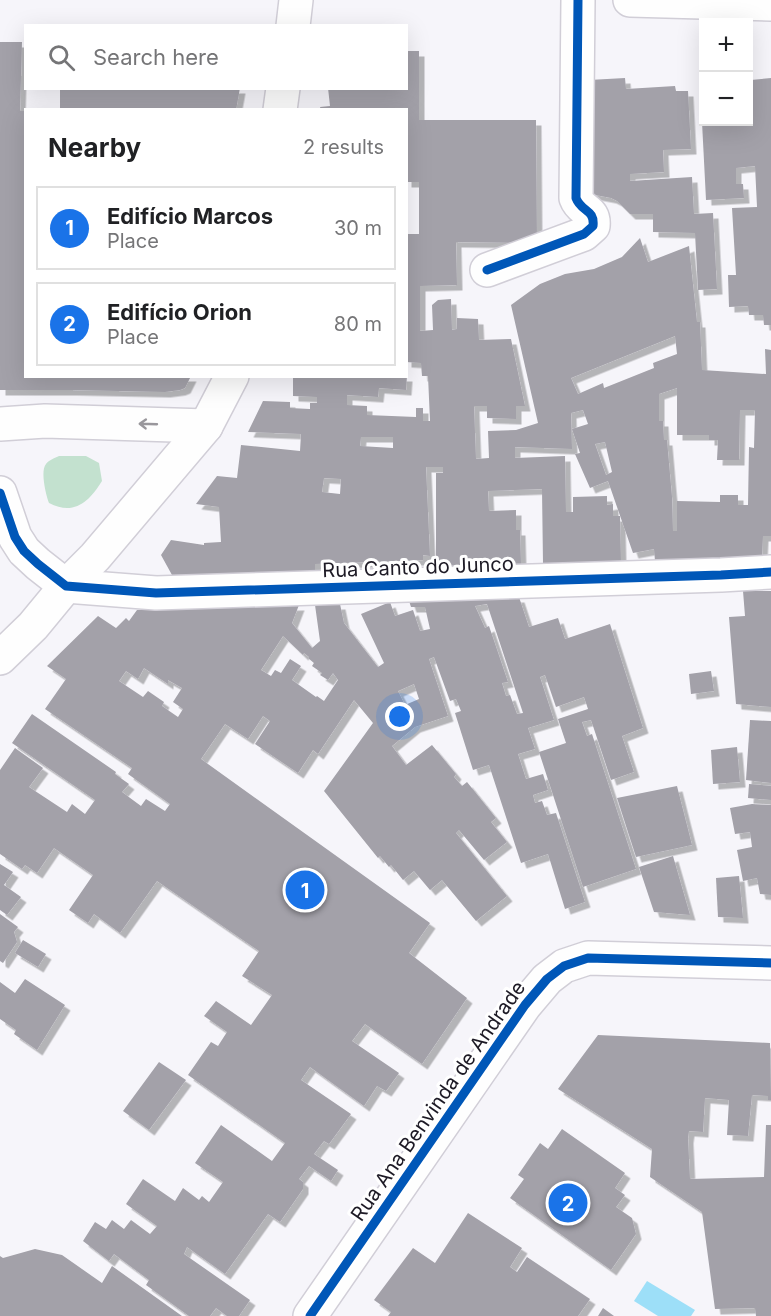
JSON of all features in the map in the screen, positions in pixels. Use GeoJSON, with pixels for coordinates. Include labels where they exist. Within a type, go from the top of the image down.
{"type":"FeatureCollection","features":[{"type":"Feature","properties":{"kind":"street"},"geometry":{"type":"LineString","coordinates":[[292,24],[296,0]]}},
{"type":"Feature","properties":{"kind":"street"},"geometry":{"type":"LineString","coordinates":[[487,270],[584,234],[593,226],[592,216],[581,207],[576,198],[578,0]]}},
{"type":"Feature","properties":{"kind":"street"},"geometry":{"type":"LineString","coordinates":[[630,0],[771,4]]}},
{"type":"Feature","properties":{"kind":"street"},"geometry":{"type":"LineString","coordinates":[[280,108],[283,90]]}},
{"type":"Feature","properties":{"kind":"street"},"geometry":{"type":"LineString","coordinates":[[0,658],[33,626],[66,586],[95,557],[206,426],[231,378]]}},
{"type":"Feature","properties":{"kind":"street"},"geometry":{"type":"LineString","coordinates":[[0,424],[45,421],[206,426]]}},
{"type":"Feature","properties":{"kind":"street"},"geometry":{"type":"LineString","coordinates":[[0,493],[15,537],[24,551],[66,586]]}},
{"type":"Feature","properties":{"kind":"street","name":"Rua Canto do Junco"},"geometry":{"type":"LineString","coordinates":[[66,586],[156,593],[709,576],[771,572]]}},
{"type":"Feature","properties":{"kind":"street","name":"Rua Ana Benvinda de Andrade"},"geometry":{"type":"LineString","coordinates":[[310,1316],[525,1005],[555,972],[588,957],[771,963]]}},
{"type":"Feature","properties":{"kind":"green space"},"geometry":{"type":"Polygon","coordinates":[[[59,456],[86,456],[99,463],[102,481],[92,495],[80,505],[66,508],[49,503],[46,495],[44,467],[49,461],[59,456]]]}},
{"type":"Feature","properties":{"kind":"water"},"geometry":{"type":"Polygon","coordinates":[[[647,1281],[695,1310],[691,1316],[658,1316],[634,1301],[647,1281]]]}},
{"type":"Feature","properties":{"kind":"building"},"geometry":{"type":"Polygon","coordinates":[[[0,42],[22,42],[20,111],[24,111],[24,378],[190,378],[185,388],[165,392],[0,390],[0,42]]]}},
{"type":"Feature","properties":{"kind":"building"},"geometry":{"type":"Polygon","coordinates":[[[408,51],[419,51],[419,120],[536,120],[537,243],[456,242],[457,285],[420,286],[420,331],[433,330],[432,305],[438,300],[451,299],[452,330],[457,329],[457,318],[478,319],[479,340],[511,339],[525,406],[516,406],[516,419],[487,418],[487,406],[474,406],[476,459],[489,458],[488,431],[516,430],[538,423],[511,305],[540,284],[565,274],[594,269],[622,257],[640,238],[648,262],[689,246],[697,322],[700,322],[702,370],[766,374],[765,349],[771,350],[771,536],[763,536],[762,557],[655,561],[654,549],[633,553],[608,481],[590,488],[575,454],[580,453],[572,429],[588,424],[583,410],[571,413],[572,449],[515,447],[515,458],[565,456],[566,512],[573,512],[573,497],[607,496],[607,505],[613,504],[613,516],[620,516],[621,562],[543,564],[542,489],[488,491],[489,511],[516,510],[516,530],[520,530],[521,564],[436,566],[436,473],[443,473],[443,467],[426,467],[430,556],[423,555],[423,560],[315,564],[315,571],[172,575],[161,555],[171,540],[204,545],[204,543],[221,542],[219,507],[196,504],[217,476],[237,478],[241,445],[300,451],[301,434],[248,432],[263,401],[290,402],[290,408],[310,409],[310,403],[317,403],[317,397],[293,396],[293,378],[407,378],[406,390],[379,388],[378,397],[347,395],[347,405],[367,406],[367,415],[416,417],[416,408],[423,408],[423,421],[430,421],[428,376],[422,376],[421,363],[408,362],[408,234],[419,234],[419,182],[408,182],[408,108],[320,107],[330,106],[328,90],[408,90],[408,51]],[[675,336],[571,378],[578,394],[603,383],[604,388],[654,368],[653,363],[677,354],[675,336]],[[677,388],[659,394],[659,421],[663,421],[664,440],[667,440],[673,531],[677,531],[677,501],[720,502],[720,495],[738,495],[738,505],[748,505],[749,447],[754,448],[755,410],[740,410],[739,460],[717,460],[718,440],[709,440],[709,435],[677,435],[677,388]],[[361,437],[360,446],[393,448],[393,437],[361,437]],[[605,442],[595,444],[606,475],[612,472],[605,442]],[[324,478],[322,492],[340,494],[341,479],[324,478]]]}},
{"type":"Feature","properties":{"kind":"building"},"geometry":{"type":"Polygon","coordinates":[[[625,78],[626,89],[675,86],[676,91],[688,91],[691,149],[663,150],[664,172],[630,174],[630,181],[692,177],[694,214],[713,213],[717,289],[698,290],[695,233],[653,232],[653,214],[630,214],[611,198],[585,193],[589,80],[625,78]]]}},
{"type":"Feature","properties":{"kind":"building"},"geometry":{"type":"Polygon","coordinates":[[[771,78],[771,325],[764,325],[763,315],[749,315],[748,306],[729,307],[728,275],[736,275],[732,208],[757,207],[755,166],[736,168],[736,184],[743,184],[744,198],[706,200],[702,126],[753,126],[753,80],[771,78]]]}},
{"type":"Feature","properties":{"kind":"building"},"geometry":{"type":"Polygon","coordinates":[[[60,90],[240,90],[236,108],[60,108],[60,90]]]}},
{"type":"Feature","properties":{"kind":"building"},"geometry":{"type":"Polygon","coordinates":[[[743,591],[771,591],[771,707],[736,704],[729,617],[745,616],[743,591]]]}},
{"type":"Feature","properties":{"kind":"building"},"geometry":{"type":"Polygon","coordinates":[[[519,597],[529,627],[558,618],[565,639],[610,624],[643,728],[622,736],[634,772],[611,780],[591,720],[582,722],[587,736],[592,734],[636,869],[583,887],[539,752],[566,743],[558,719],[588,709],[584,697],[556,707],[545,675],[540,677],[554,720],[528,728],[535,749],[518,754],[526,779],[543,774],[548,790],[533,795],[535,803],[542,801],[547,815],[556,813],[585,902],[565,909],[548,854],[521,863],[489,765],[473,770],[455,713],[461,711],[456,699],[450,701],[434,657],[429,659],[448,716],[415,727],[392,746],[406,765],[432,745],[456,774],[454,777],[462,786],[467,782],[496,818],[491,822],[507,842],[484,860],[459,830],[456,833],[507,896],[476,921],[442,880],[430,890],[414,871],[403,880],[391,865],[389,867],[380,856],[378,858],[324,791],[373,723],[354,700],[318,754],[313,750],[298,773],[255,744],[270,721],[263,716],[248,739],[225,724],[201,759],[430,923],[409,953],[467,998],[422,1064],[365,1024],[352,1041],[399,1073],[386,1091],[377,1086],[364,1106],[310,1067],[301,1080],[351,1114],[329,1144],[324,1141],[314,1154],[338,1170],[331,1181],[309,1166],[299,1179],[303,1182],[303,1189],[280,1222],[268,1214],[225,1274],[187,1247],[184,1254],[250,1300],[239,1316],[227,1316],[216,1308],[210,1316],[189,1316],[146,1285],[149,1280],[114,1254],[109,1261],[83,1241],[95,1222],[106,1229],[112,1220],[124,1229],[131,1220],[150,1234],[157,1226],[126,1204],[143,1179],[175,1201],[183,1188],[199,1200],[202,1196],[209,1202],[223,1182],[195,1163],[221,1125],[272,1161],[285,1143],[188,1075],[211,1042],[218,1046],[227,1032],[204,1016],[216,1001],[251,1025],[272,995],[242,976],[259,951],[157,881],[120,933],[94,914],[88,923],[69,910],[93,875],[54,848],[37,873],[25,865],[22,869],[0,854],[0,770],[15,748],[43,768],[29,787],[67,812],[72,804],[85,814],[95,800],[12,743],[32,714],[116,772],[115,774],[129,784],[122,792],[141,806],[146,799],[165,811],[170,804],[128,774],[132,768],[45,709],[66,679],[47,666],[98,616],[116,628],[126,618],[129,621],[137,610],[299,605],[292,623],[312,648],[320,641],[315,605],[340,604],[344,623],[378,667],[384,663],[361,614],[390,602],[395,616],[413,610],[420,631],[430,629],[425,607],[411,607],[409,601],[519,597]],[[487,604],[475,606],[485,628],[489,626],[508,682],[502,683],[506,696],[510,695],[517,714],[523,713],[487,604]],[[283,636],[261,670],[271,676],[275,670],[281,673],[290,659],[301,666],[292,680],[324,701],[338,680],[333,673],[328,680],[320,675],[322,673],[312,666],[314,663],[309,657],[304,653],[303,655],[283,636]],[[144,668],[138,679],[126,671],[119,681],[143,697],[148,691],[164,702],[162,706],[178,717],[183,709],[173,702],[182,688],[168,680],[168,684],[144,668]],[[414,684],[398,691],[405,705],[419,699],[414,684]]]}},
{"type":"Feature","properties":{"kind":"building"},"geometry":{"type":"Polygon","coordinates":[[[711,671],[714,691],[691,694],[689,674],[711,671]]]}},
{"type":"Feature","properties":{"kind":"building"},"geometry":{"type":"Polygon","coordinates":[[[750,720],[771,721],[771,783],[746,780],[750,720]]]}},
{"type":"Feature","properties":{"kind":"building"},"geometry":{"type":"Polygon","coordinates":[[[737,747],[740,782],[713,784],[711,750],[737,747]]]}},
{"type":"Feature","properties":{"kind":"building"},"geometry":{"type":"Polygon","coordinates":[[[749,784],[771,786],[771,800],[748,798],[749,784]]]}},
{"type":"Feature","properties":{"kind":"building"},"geometry":{"type":"Polygon","coordinates":[[[677,786],[692,845],[636,857],[617,798],[677,786]]]}},
{"type":"Feature","properties":{"kind":"building"},"geometry":{"type":"Polygon","coordinates":[[[752,804],[771,805],[771,895],[760,894],[757,878],[743,881],[737,850],[752,847],[750,832],[735,834],[730,808],[752,804]]]}},
{"type":"Feature","properties":{"kind":"building"},"geometry":{"type":"Polygon","coordinates":[[[673,856],[690,915],[654,912],[639,867],[673,856]]]}},
{"type":"Feature","properties":{"kind":"building"},"geometry":{"type":"Polygon","coordinates":[[[0,864],[13,872],[4,885],[21,897],[7,915],[0,910],[0,864]]]}},
{"type":"Feature","properties":{"kind":"building"},"geometry":{"type":"Polygon","coordinates":[[[739,876],[743,918],[718,917],[716,878],[739,876]]]}},
{"type":"Feature","properties":{"kind":"building"},"geometry":{"type":"Polygon","coordinates":[[[0,914],[18,927],[14,932],[17,942],[3,963],[0,961],[0,914]]]}},
{"type":"Feature","properties":{"kind":"building"},"geometry":{"type":"Polygon","coordinates":[[[23,940],[46,954],[38,967],[15,953],[23,940]]]}},
{"type":"Feature","properties":{"kind":"building"},"geometry":{"type":"Polygon","coordinates":[[[25,979],[65,1005],[37,1050],[14,1034],[16,1030],[0,1019],[0,982],[15,993],[25,979]]]}},
{"type":"Feature","properties":{"kind":"building"},"geometry":{"type":"Polygon","coordinates":[[[598,1035],[770,1043],[771,1100],[768,1100],[768,1096],[752,1095],[748,1136],[727,1135],[729,1100],[705,1098],[703,1132],[689,1131],[688,1138],[690,1179],[764,1177],[766,1125],[771,1125],[771,1316],[756,1316],[755,1308],[715,1309],[702,1212],[650,1177],[652,1149],[558,1089],[598,1035]]]}},
{"type":"Feature","properties":{"kind":"building"},"geometry":{"type":"Polygon","coordinates":[[[159,1062],[186,1080],[149,1130],[123,1111],[159,1062]]]}},
{"type":"Feature","properties":{"kind":"building"},"geometry":{"type":"Polygon","coordinates":[[[562,1129],[625,1173],[615,1188],[625,1195],[616,1207],[632,1218],[636,1234],[611,1270],[510,1198],[524,1179],[518,1175],[540,1143],[548,1149],[562,1129]]]}},
{"type":"Feature","properties":{"kind":"building"},"geometry":{"type":"Polygon","coordinates":[[[468,1213],[522,1248],[510,1267],[517,1272],[527,1257],[590,1299],[578,1316],[388,1316],[391,1312],[374,1300],[413,1248],[435,1263],[468,1213]]]}},
{"type":"Feature","properties":{"kind":"building"},"geometry":{"type":"Polygon","coordinates":[[[35,1249],[62,1255],[102,1283],[112,1266],[182,1316],[0,1316],[0,1256],[3,1258],[35,1249]]]}},
{"type":"Feature","properties":{"kind":"building"},"geometry":{"type":"Polygon","coordinates":[[[603,1308],[614,1316],[598,1316],[603,1308]]]}},
{"type":"Feature","properties":{"kind":"cycle path"},"geometry":{"type":"LineString","coordinates":[[487,270],[584,234],[593,226],[592,216],[578,203],[576,198],[578,0]]}},
{"type":"Feature","properties":{"kind":"cycle path"},"geometry":{"type":"LineString","coordinates":[[0,493],[15,537],[24,551],[66,586],[156,593],[771,572]]}},
{"type":"Feature","properties":{"kind":"cycle path"},"geometry":{"type":"LineString","coordinates":[[310,1316],[525,1005],[547,979],[564,966],[588,958],[771,963]]}},
{"type":"Feature","properties":{"kind":"place","name":"Edifício Marcos"},"geometry":{"type":"Point","coordinates":[305,890]}},
{"type":"Feature","properties":{"kind":"place","name":"Edifício Orion"},"geometry":{"type":"Point","coordinates":[568,1203]}}]}
